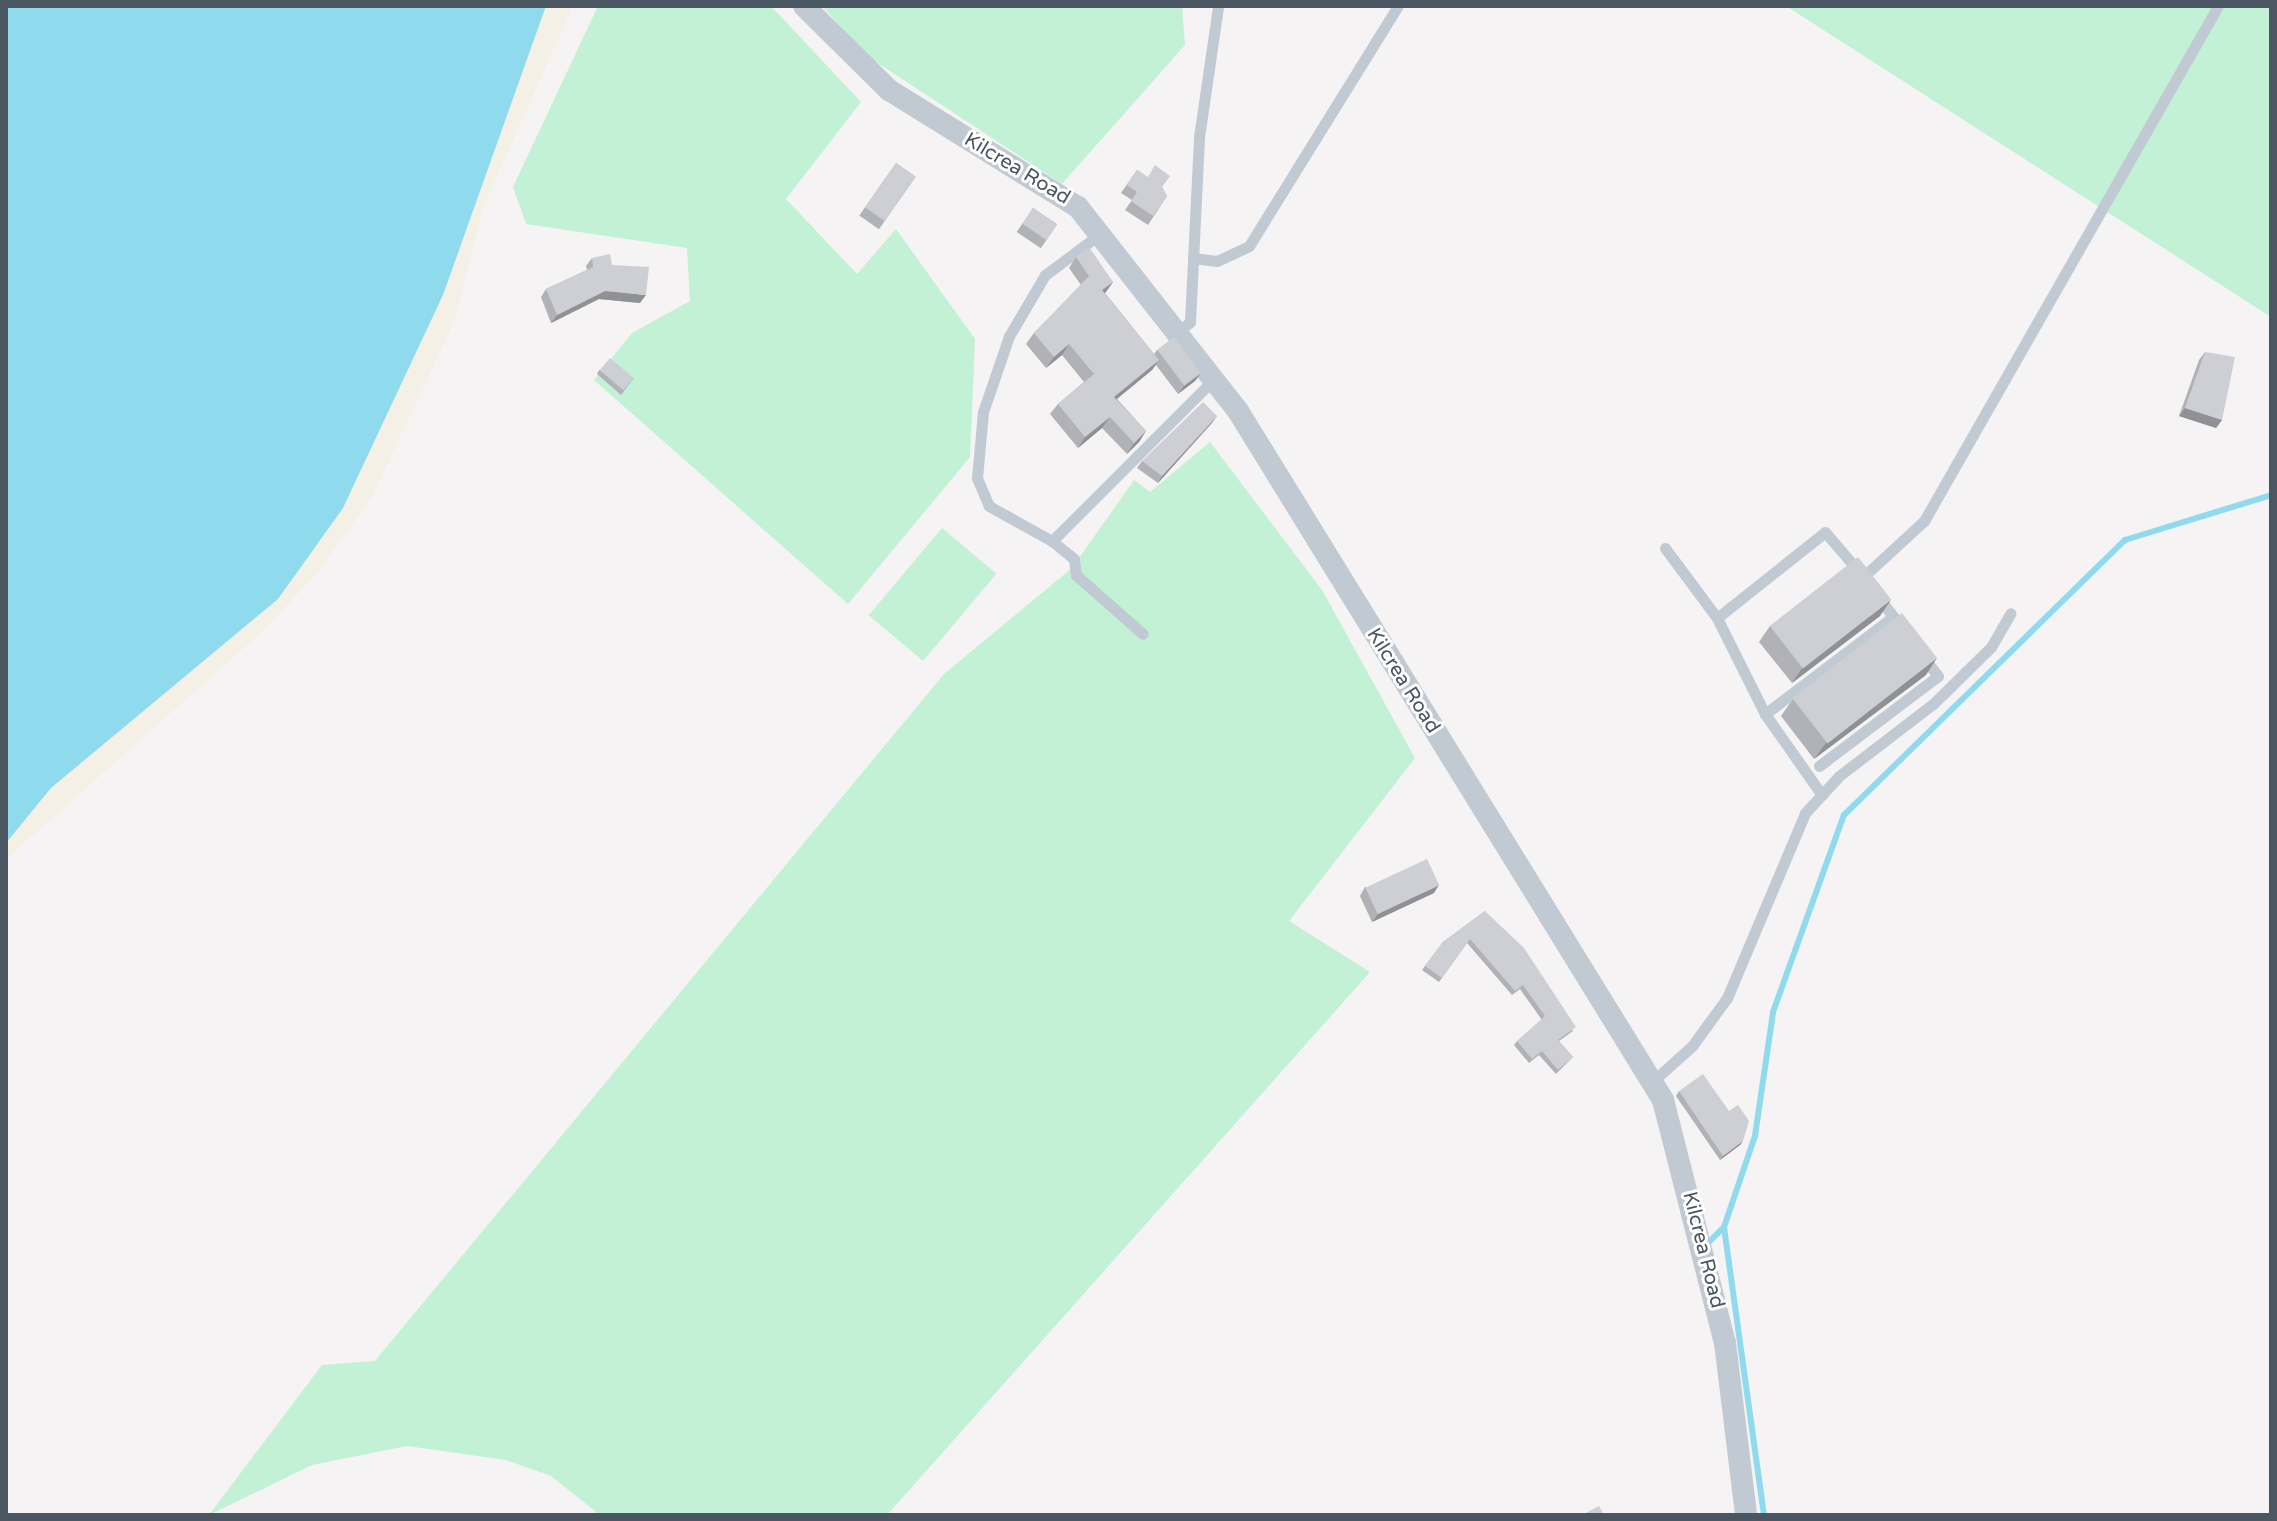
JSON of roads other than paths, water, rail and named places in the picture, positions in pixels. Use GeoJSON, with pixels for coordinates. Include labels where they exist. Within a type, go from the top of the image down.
{"type":"FeatureCollection","features":[{"type":"Feature","properties":{"kind":"street","name":"Kilcrea Road"},"geometry":{"type":"LineString","coordinates":[[804,6],[889,90],[1078,207],[1100,234],[1213,380],[1652,1082],[1705,1246],[1746,1515]]}},
{"type":"Feature","properties":{"kind":"lane"},"geometry":{"type":"LineString","coordinates":[[1176,333],[1190,322],[1199,137],[1218,6]]}},
{"type":"Feature","properties":{"kind":"lane"},"geometry":{"type":"LineString","coordinates":[[1193,258],[1217,261],[1249,246],[1398,6]]}},
{"type":"Feature","properties":{"kind":"lane"},"geometry":{"type":"LineString","coordinates":[[1863,577],[1924,521],[2218,6]]}},
{"type":"Feature","properties":{"kind":"lane"},"geometry":{"type":"LineString","coordinates":[[1100,234],[1045,275],[1009,336],[983,412],[977,478],[989,506],[1052,541],[1074,559],[1076,575],[1143,634]]}},
{"type":"Feature","properties":{"kind":"lane"},"geometry":{"type":"LineString","coordinates":[[1052,541],[1213,380]]}},
{"type":"Feature","properties":{"kind":"lane"},"geometry":{"type":"LineString","coordinates":[[1717,618],[1825,532],[1938,676],[1819,766]]}},
{"type":"Feature","properties":{"kind":"lane"},"geometry":{"type":"LineString","coordinates":[[1665,548],[1717,618],[1765,714],[1822,795]]}},
{"type":"Feature","properties":{"kind":"lane"},"geometry":{"type":"LineString","coordinates":[[1652,1082],[1692,1046],[1727,998],[1805,813],[1822,795],[1933,704],[1991,647],[2011,613]]}},
{"type":"Feature","properties":{"kind":"lane"},"geometry":{"type":"LineString","coordinates":[[1765,714],[1893,617]]}},
{"type":"Feature","properties":{"kind":"water"},"geometry":{"type":"Polygon","coordinates":[[[6,6],[546,6],[443,295],[343,508],[278,599],[51,788],[6,843],[6,6]]]}},
{"type":"Feature","properties":{"kind":"waterway"},"geometry":{"type":"LineString","coordinates":[[1705,1246],[1724,1227],[1755,1136],[1773,1012],[1844,815],[2125,540],[2271,495]]}},
{"type":"Feature","properties":{"kind":"waterway"},"geometry":{"type":"LineString","coordinates":[[1724,1227],[1764,1515]]}}]}
